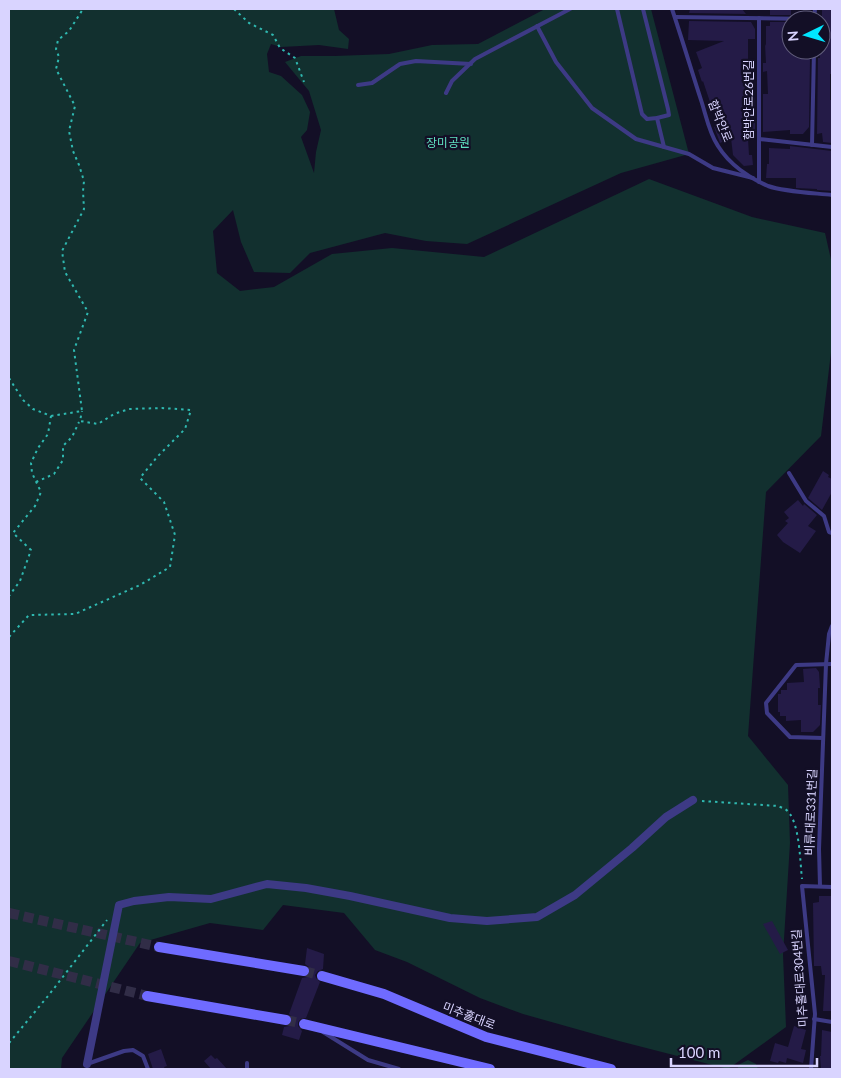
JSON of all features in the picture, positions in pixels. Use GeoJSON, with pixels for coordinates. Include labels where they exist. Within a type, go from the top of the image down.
{"type":"FeatureCollection","features":[{"type":"Feature","properties":{"kind":"main road"},"geometry":{"type":"LineString","coordinates":[[159,947],[304,971]]}},
{"type":"Feature","properties":{"kind":"main road","name":"미추홀대로"},"geometry":{"type":"LineString","coordinates":[[322,976],[384,994],[486,1037],[611,1069]]}},
{"type":"Feature","properties":{"kind":"main road"},"geometry":{"type":"LineString","coordinates":[[147,996],[286,1020]]}},
{"type":"Feature","properties":{"kind":"main road"},"geometry":{"type":"LineString","coordinates":[[308,1025],[490,1069]]}},
{"type":"Feature","properties":{"kind":"street"},"geometry":{"type":"LineString","coordinates":[[87,1064],[119,906],[134,901],[169,896],[211,899],[267,884],[342,894],[450,918],[487,921],[537,917],[575,895],[666,817],[693,800]]}},
{"type":"Feature","properties":{"kind":"lane"},"geometry":{"type":"LineString","coordinates":[[446,93],[452,81],[475,59],[570,9]]}},
{"type":"Feature","properties":{"kind":"lane"},"geometry":{"type":"LineString","coordinates":[[617,9],[642,114],[647,119],[668,114],[668,109],[643,9]]}},
{"type":"Feature","properties":{"kind":"lane","name":"함박안로"},"geometry":{"type":"LineString","coordinates":[[672,9],[709,125],[717,145],[724,154],[736,166],[753,178],[777,189],[832,195]]}},
{"type":"Feature","properties":{"kind":"lane"},"geometry":{"type":"LineString","coordinates":[[675,17],[781,18]]}},
{"type":"Feature","properties":{"kind":"lane","name":"함박안로26번길"},"geometry":{"type":"LineString","coordinates":[[759,18],[760,182]]}},
{"type":"Feature","properties":{"kind":"lane"},"geometry":{"type":"LineString","coordinates":[[537,26],[556,62],[592,108],[636,139],[689,154],[713,168],[753,178]]}},
{"type":"Feature","properties":{"kind":"lane"},"geometry":{"type":"LineString","coordinates":[[812,145],[814,60]]}},
{"type":"Feature","properties":{"kind":"lane"},"geometry":{"type":"LineString","coordinates":[[358,85],[372,83],[400,64],[416,61],[471,64]]}},
{"type":"Feature","properties":{"kind":"lane"},"geometry":{"type":"LineString","coordinates":[[657,118],[664,147]]}},
{"type":"Feature","properties":{"kind":"lane"},"geometry":{"type":"LineString","coordinates":[[759,139],[832,147]]}},
{"type":"Feature","properties":{"kind":"lane"},"geometry":{"type":"LineString","coordinates":[[789,473],[806,502],[824,516],[829,532],[832,533]]}},
{"type":"Feature","properties":{"kind":"lane","name":"비류대로331번길"},"geometry":{"type":"LineString","coordinates":[[820,886],[819,849],[826,664],[829,634],[832,626]]}},
{"type":"Feature","properties":{"kind":"lane"},"geometry":{"type":"LineString","coordinates":[[823,738],[790,737],[767,712],[766,704],[796,665],[832,664]]}},
{"type":"Feature","properties":{"kind":"lane"},"geometry":{"type":"LineString","coordinates":[[802,886],[832,886]]}},
{"type":"Feature","properties":{"kind":"lane","name":"미추홀대로304번길"},"geometry":{"type":"LineString","coordinates":[[802,886],[814,1019],[811,1069]]}},
{"type":"Feature","properties":{"kind":"lane"},"geometry":{"type":"LineString","coordinates":[[814,1019],[832,1022]]}},
{"type":"Feature","properties":{"kind":"lane"},"geometry":{"type":"LineString","coordinates":[[308,1025],[368,1060],[399,1069]]}},
{"type":"Feature","properties":{"kind":"lane"},"geometry":{"type":"LineString","coordinates":[[87,1064],[124,1051],[133,1050],[143,1056],[148,1069]]}},
{"type":"Feature","properties":{"kind":"lane"},"geometry":{"type":"LineString","coordinates":[[247,1063],[247,1069]]}},
{"type":"Feature","properties":{"kind":"path"},"geometry":{"type":"LineString","coordinates":[[36,482],[54,474],[63,460],[63,446],[72,437],[80,421],[82,411],[74,350],[88,312],[65,272],[62,251],[84,209],[84,180],[73,151],[69,131],[75,106],[56,69],[58,57],[56,49],[58,40],[69,31],[83,9]]}},
{"type":"Feature","properties":{"kind":"path"},"geometry":{"type":"LineString","coordinates":[[234,9],[249,22],[273,35],[280,48],[295,58],[304,82]]}},
{"type":"Feature","properties":{"kind":"path"},"geometry":{"type":"LineString","coordinates":[[9,378],[23,400],[33,409],[51,416],[82,411]]}},
{"type":"Feature","properties":{"kind":"path"},"geometry":{"type":"LineString","coordinates":[[9,637],[29,615],[75,614],[140,585],[170,567],[175,535],[167,510],[164,502],[140,478],[157,456],[185,428],[191,410],[162,408],[129,409],[114,414],[98,424],[80,421]]}},
{"type":"Feature","properties":{"kind":"path"},"geometry":{"type":"LineString","coordinates":[[9,596],[20,581],[31,550],[13,533],[35,506],[41,492],[32,473],[31,463],[38,448],[48,434],[51,416]]}},
{"type":"Feature","properties":{"kind":"path"},"geometry":{"type":"LineString","coordinates":[[693,800],[778,806],[787,810],[797,830],[802,886]]}},
{"type":"Feature","properties":{"kind":"path"},"geometry":{"type":"LineString","coordinates":[[9,1043],[107,921]]}},
{"type":"Feature","properties":{"kind":"green space","name":"장미공원"},"geometry":{"type":"Polygon","coordinates":[[[9,9],[334,9],[339,30],[349,39],[348,49],[319,45],[281,47],[271,44],[267,54],[269,72],[281,76],[302,95],[310,112],[307,130],[301,137],[314,173],[321,130],[309,91],[285,62],[301,56],[389,54],[432,45],[478,44],[545,9],[651,9],[689,154],[621,173],[467,244],[426,241],[385,233],[310,253],[290,273],[254,272],[241,242],[233,210],[213,231],[217,273],[240,291],[274,287],[332,254],[392,248],[484,257],[649,179],[752,217],[825,233],[832,264],[832,344],[821,436],[766,492],[748,736],[788,785],[790,843],[783,955],[786,1027],[728,1069],[523,1014],[480,998],[407,962],[375,950],[344,913],[283,905],[263,930],[210,923],[140,943],[62,1058],[61,1069],[9,1069],[9,9]]]}},
{"type":"Feature","properties":{"kind":"green space"},"geometry":{"type":"Polygon","coordinates":[[[748,1060],[756,1064],[758,1069],[738,1069],[738,1065],[748,1060]]]}},
{"type":"Feature","properties":{"kind":"building"},"geometry":{"type":"Polygon","coordinates":[[[690,9],[742,9],[746,14],[689,13],[690,9]]]}},
{"type":"Feature","properties":{"kind":"building"},"geometry":{"type":"Polygon","coordinates":[[[770,9],[791,9],[781,10],[781,15],[770,15],[770,9]]]}},
{"type":"Feature","properties":{"kind":"building"},"geometry":{"type":"Polygon","coordinates":[[[832,9],[832,74],[830,74],[830,100],[832,100],[832,143],[823,142],[822,133],[817,134],[818,60],[831,60],[831,10],[822,10],[832,9]]]}},
{"type":"Feature","properties":{"kind":"building"},"geometry":{"type":"Polygon","coordinates":[[[689,21],[751,22],[755,29],[755,39],[748,39],[748,64],[755,64],[755,72],[750,73],[751,95],[755,94],[755,138],[748,139],[749,155],[752,155],[753,165],[744,166],[733,155],[731,138],[720,143],[714,127],[718,126],[698,70],[702,68],[696,52],[724,41],[688,40],[689,21]]]}},
{"type":"Feature","properties":{"kind":"building"},"geometry":{"type":"Polygon","coordinates":[[[770,22],[781,22],[781,60],[810,60],[809,127],[803,134],[790,134],[790,130],[763,132],[763,94],[768,94],[767,71],[763,72],[763,63],[766,63],[766,26],[770,26],[770,22]]]}},
{"type":"Feature","properties":{"kind":"building"},"geometry":{"type":"Polygon","coordinates":[[[790,146],[832,151],[832,191],[796,188],[796,178],[766,178],[767,164],[769,164],[769,148],[790,149],[790,146]]]}},
{"type":"Feature","properties":{"kind":"building"},"geometry":{"type":"Polygon","coordinates":[[[823,471],[832,479],[832,492],[822,510],[808,498],[823,471]]]}},
{"type":"Feature","properties":{"kind":"building"},"geometry":{"type":"Polygon","coordinates":[[[798,500],[803,506],[804,504],[817,515],[808,526],[816,531],[800,553],[783,542],[777,535],[788,523],[785,521],[789,518],[784,512],[798,500]]]}},
{"type":"Feature","properties":{"kind":"building"},"geometry":{"type":"Polygon","coordinates":[[[816,668],[819,672],[818,705],[821,705],[820,725],[813,732],[801,732],[801,720],[786,721],[786,716],[780,716],[780,712],[778,712],[778,694],[781,694],[781,690],[787,690],[787,683],[804,682],[803,669],[816,668]]]}},
{"type":"Feature","properties":{"kind":"building"},"geometry":{"type":"Polygon","coordinates":[[[819,896],[832,896],[832,1011],[823,1011],[825,975],[822,975],[821,966],[814,966],[813,903],[819,902],[819,896]]]}},
{"type":"Feature","properties":{"kind":"building"},"geometry":{"type":"Polygon","coordinates":[[[772,921],[788,950],[780,954],[763,924],[772,921]]]}},
{"type":"Feature","properties":{"kind":"building"},"geometry":{"type":"Polygon","coordinates":[[[307,948],[324,954],[323,969],[315,975],[320,982],[306,1018],[302,1018],[298,1022],[298,1026],[302,1031],[299,1040],[282,1035],[284,1027],[289,1026],[293,1022],[289,1014],[302,978],[307,977],[311,973],[310,968],[305,964],[307,948]]]}},
{"type":"Feature","properties":{"kind":"building"},"geometry":{"type":"Polygon","coordinates":[[[794,1026],[806,1030],[801,1049],[806,1050],[803,1063],[787,1058],[786,1063],[770,1061],[775,1043],[788,1047],[794,1026]]]}},
{"type":"Feature","properties":{"kind":"building"},"geometry":{"type":"Polygon","coordinates":[[[822,1030],[832,1032],[832,1069],[821,1069],[822,1030]]]}},
{"type":"Feature","properties":{"kind":"building"},"geometry":{"type":"Polygon","coordinates":[[[161,1049],[167,1066],[164,1067],[165,1069],[153,1069],[148,1054],[161,1049]]]}},
{"type":"Feature","properties":{"kind":"building"},"geometry":{"type":"Polygon","coordinates":[[[211,1055],[215,1059],[217,1058],[227,1069],[211,1069],[204,1061],[211,1055]]]}},
{"type":"Feature","properties":{"kind":"tunnel"},"geometry":{"type":"LineString","coordinates":[[9,913],[159,947]]}},
{"type":"Feature","properties":{"kind":"tunnel"},"geometry":{"type":"LineString","coordinates":[[9,961],[147,996]]}},
{"type":"Feature","properties":{"kind":"tunnel"},"geometry":{"type":"LineString","coordinates":[[304,971],[322,976]]}},
{"type":"Feature","properties":{"kind":"tunnel"},"geometry":{"type":"LineString","coordinates":[[286,1020],[304,1024]]}}]}
